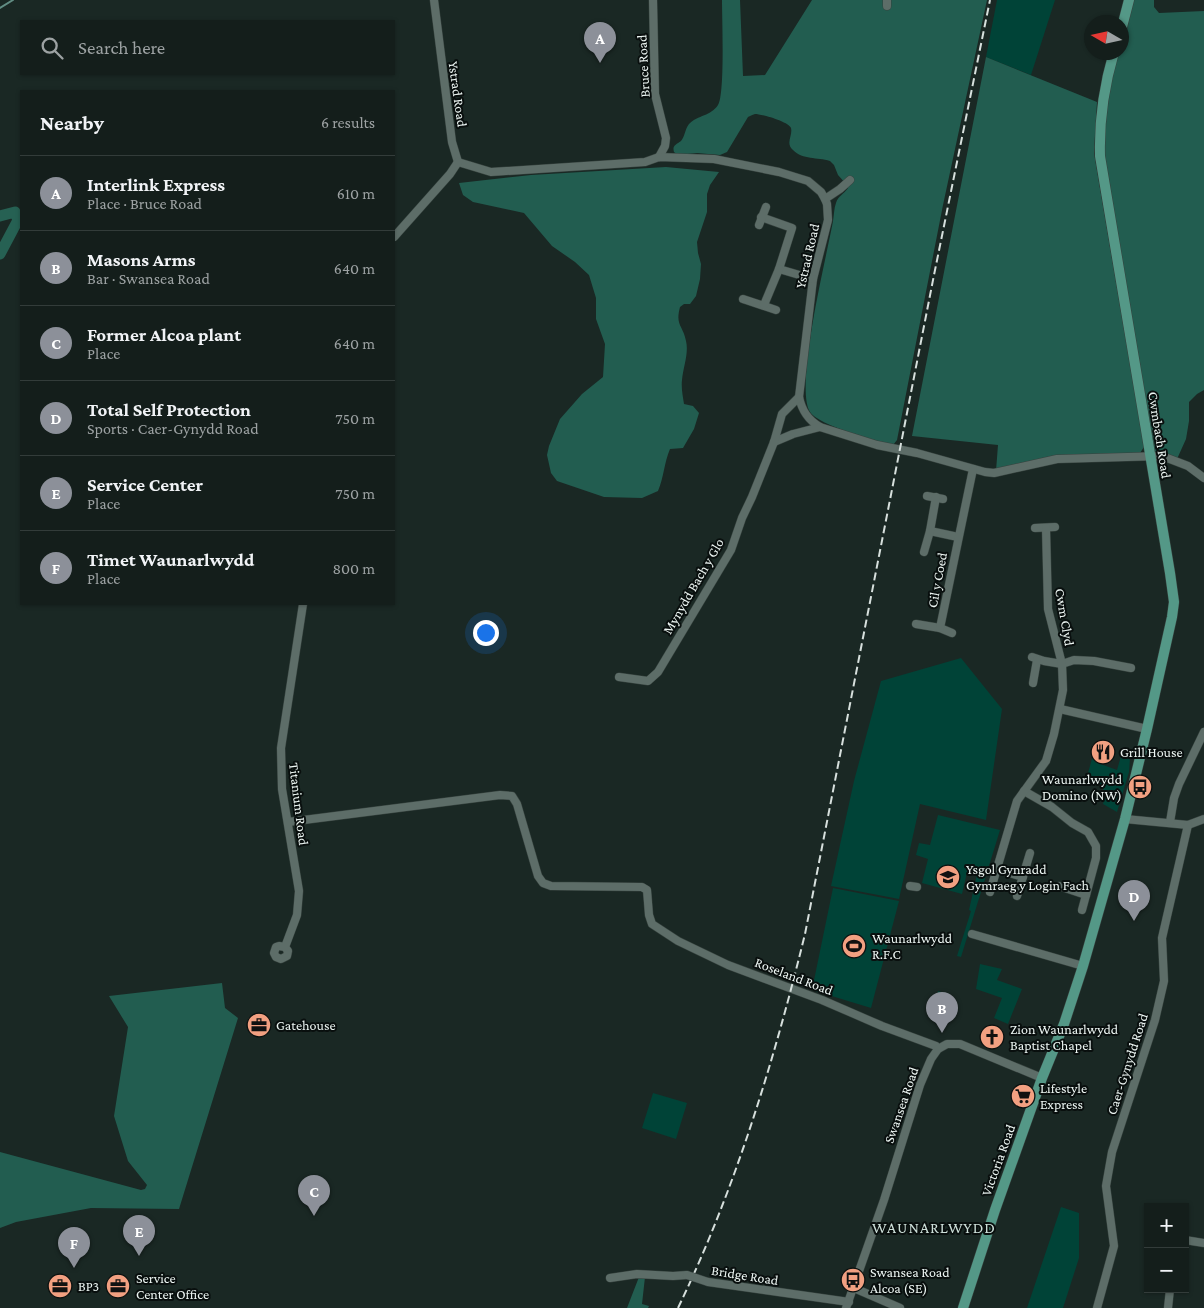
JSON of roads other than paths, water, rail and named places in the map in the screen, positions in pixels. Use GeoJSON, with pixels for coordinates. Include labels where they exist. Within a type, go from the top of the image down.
{"type":"FeatureCollection","features":[{"type":"Feature","properties":{"kind":"main road"},"geometry":{"type":"LineString","coordinates":[[1125,15],[1129,0]]}},
{"type":"Feature","properties":{"kind":"main road","name":"Cwmbach Road"},"geometry":{"type":"LineString","coordinates":[[1112,60],[1106,79],[1100,156],[1174,602],[1167,644],[1148,729],[1125,819]]}},
{"type":"Feature","properties":{"kind":"main road"},"geometry":{"type":"LineString","coordinates":[[1042,1078],[1064,1024],[1083,966],[1125,819]]}},
{"type":"Feature","properties":{"kind":"main road","name":"Victoria Road"},"geometry":{"type":"LineString","coordinates":[[963,1308],[995,1210],[1042,1078]]}},
{"type":"Feature","properties":{"kind":"street","name":"Ystrad Road"},"geometry":{"type":"LineString","coordinates":[[434,0],[450,133],[458,162]]}},
{"type":"Feature","properties":{"kind":"street","name":"Bruce Road"},"geometry":{"type":"LineString","coordinates":[[653,0],[655,94],[666,138],[666,146],[659,157]]}},
{"type":"Feature","properties":{"kind":"street"},"geometry":{"type":"LineString","coordinates":[[395,236],[450,174],[458,162],[485,171],[498,171],[645,162],[659,157],[714,159],[778,172],[808,181],[821,192],[825,199],[850,180]]}},
{"type":"Feature","properties":{"kind":"street","name":"Ystrad Road"},"geometry":{"type":"LineString","coordinates":[[799,397],[813,280],[828,220],[825,199]]}},
{"type":"Feature","properties":{"kind":"street"},"geometry":{"type":"LineString","coordinates":[[764,305],[779,269],[794,224],[760,221],[766,207]]}},
{"type":"Feature","properties":{"kind":"street"},"geometry":{"type":"LineString","coordinates":[[779,269],[813,280]]}},
{"type":"Feature","properties":{"kind":"street"},"geometry":{"type":"LineString","coordinates":[[743,299],[776,310]]}},
{"type":"Feature","properties":{"kind":"street"},"geometry":{"type":"LineString","coordinates":[[799,397],[808,419],[820,428],[877,445],[917,452],[973,469],[994,473],[1057,459],[1162,456],[1188,466],[1204,478]]}},
{"type":"Feature","properties":{"kind":"street","name":"Mynydd Bach y Glo"},"geometry":{"type":"LineString","coordinates":[[619,677],[648,681],[658,672],[730,550],[774,442],[782,414],[799,397]]}},
{"type":"Feature","properties":{"kind":"street"},"geometry":{"type":"LineString","coordinates":[[774,442],[794,434],[820,428]]}},
{"type":"Feature","properties":{"kind":"street","name":"Cil y Coed"},"geometry":{"type":"LineString","coordinates":[[940,628],[973,469]]}},
{"type":"Feature","properties":{"kind":"street","name":"Cil y Coed"},"geometry":{"type":"LineString","coordinates":[[924,552],[940,498],[927,496]]}},
{"type":"Feature","properties":{"kind":"street"},"geometry":{"type":"LineString","coordinates":[[1035,528],[1055,527]]}},
{"type":"Feature","properties":{"kind":"street","name":"Cwm Clyd"},"geometry":{"type":"LineString","coordinates":[[990,892],[1017,801],[1046,761],[1064,690],[1062,664],[1048,609],[1046,528]]}},
{"type":"Feature","properties":{"kind":"street","name":"Cil y Coed"},"geometry":{"type":"LineString","coordinates":[[930,531],[958,536]]}},
{"type":"Feature","properties":{"kind":"street","name":"Titanium Road"},"geometry":{"type":"LineString","coordinates":[[285,947],[297,915],[300,899],[282,789],[281,748],[303,605]]}},
{"type":"Feature","properties":{"kind":"street","name":"Cil y Coed"},"geometry":{"type":"LineString","coordinates":[[916,624],[940,628],[952,633]]}},
{"type":"Feature","properties":{"kind":"street"},"geometry":{"type":"LineString","coordinates":[[1033,683],[1035,658],[1062,664],[1074,660],[1084,660],[1127,667],[1126,657]]}},
{"type":"Feature","properties":{"kind":"street"},"geometry":{"type":"LineString","coordinates":[[1060,709],[1148,729]]}},
{"type":"Feature","properties":{"kind":"street"},"geometry":{"type":"LineString","coordinates":[[1170,822],[1174,798],[1179,784],[1204,732]]}},
{"type":"Feature","properties":{"kind":"street"},"geometry":{"type":"LineString","coordinates":[[1024,791],[1052,807],[1072,823],[1088,832],[1096,846],[1096,858],[1082,910]]}},
{"type":"Feature","properties":{"kind":"street","name":"Roseland Road"},"geometry":{"type":"LineString","coordinates":[[288,822],[500,795],[512,796],[517,804],[538,876],[543,883],[551,886],[642,887],[647,890],[649,916],[652,924],[678,941],[728,965],[822,1000],[882,1026],[936,1046],[938,1049]]}},
{"type":"Feature","properties":{"kind":"street"},"geometry":{"type":"LineString","coordinates":[[1125,819],[1188,825],[1204,818]]}},
{"type":"Feature","properties":{"kind":"street","name":"Caer-Gynydd Road"},"geometry":{"type":"LineString","coordinates":[[1097,1308],[1114,1246],[1106,1186],[1108,1169],[1155,1020],[1164,981],[1162,938],[1188,825]]}},
{"type":"Feature","properties":{"kind":"street"},"geometry":{"type":"LineString","coordinates":[[1018,896],[1030,853]]}},
{"type":"Feature","properties":{"kind":"street"},"geometry":{"type":"LineString","coordinates":[[996,869],[1023,877]]}},
{"type":"Feature","properties":{"kind":"street"},"geometry":{"type":"LineString","coordinates":[[1059,886],[1086,895]]}},
{"type":"Feature","properties":{"kind":"street"},"geometry":{"type":"LineString","coordinates":[[976,937],[1083,966]]}},
{"type":"Feature","properties":{"kind":"street"},"geometry":{"type":"LineString","coordinates":[[938,1049],[947,1044],[960,1044],[1042,1078]]}},
{"type":"Feature","properties":{"kind":"street","name":"Swansea Road"},"geometry":{"type":"LineString","coordinates":[[847,1305],[884,1200],[920,1085],[931,1059],[938,1049]]}},
{"type":"Feature","properties":{"kind":"street"},"geometry":{"type":"LineString","coordinates":[[1189,1241],[1204,1243]]}},
{"type":"Feature","properties":{"kind":"street","name":"Bridge Road"},"geometry":{"type":"LineString","coordinates":[[610,1278],[637,1274],[687,1275],[708,1282],[847,1305]]}},
{"type":"Feature","properties":{"kind":"street"},"geometry":{"type":"LineString","coordinates":[[854,1288],[900,1308]]}},
{"type":"Feature","properties":{"kind":"street"},"geometry":{"type":"LineString","coordinates":[[1168,1308],[1170,1293]]}},
{"type":"Feature","properties":{"kind":"waterway"},"geometry":{"type":"LineString","coordinates":[[0,8],[13,0]]}},
{"type":"Feature","properties":{"kind":"waterway"},"geometry":{"type":"LineString","coordinates":[[0,216],[15,212],[18,220],[0,254]]}},
{"type":"Feature","properties":{"kind":"railway"},"geometry":{"type":"LineString","coordinates":[[678,1308],[718,1218],[751,1124],[780,1029],[805,934],[934,275],[990,0]]}},
{"type":"Feature","properties":{"kind":"place","name":"Interlink Express"},"geometry":{"type":"Point","coordinates":[600,63]}},
{"type":"Feature","properties":{"kind":"place","name":"Grill House"},"geometry":{"type":"Point","coordinates":[1103,752]}},
{"type":"Feature","properties":{"kind":"place","name":"Waunarlwydd Domino (NW)"},"geometry":{"type":"Point","coordinates":[1140,787]}},
{"type":"Feature","properties":{"kind":"place","name":"Ysgol Gynradd Gymraeg y Login Fach"},"geometry":{"type":"Point","coordinates":[948,877]}},
{"type":"Feature","properties":{"kind":"place","name":"Total Self Protection"},"geometry":{"type":"Point","coordinates":[1134,921]}},
{"type":"Feature","properties":{"kind":"place","name":"Waunarlwydd R.F.C"},"geometry":{"type":"Point","coordinates":[854,946]}},
{"type":"Feature","properties":{"kind":"place","name":"Gatehouse"},"geometry":{"type":"Point","coordinates":[259,1025]}},
{"type":"Feature","properties":{"kind":"place","name":"Masons Arms"},"geometry":{"type":"Point","coordinates":[942,1033]}},
{"type":"Feature","properties":{"kind":"place","name":"Zion Waunarlwydd Baptist Chapel"},"geometry":{"type":"Point","coordinates":[992,1037]}},
{"type":"Feature","properties":{"kind":"place","name":"Lifestyle Express"},"geometry":{"type":"Point","coordinates":[1023,1096]}},
{"type":"Feature","properties":{"kind":"place","name":"Former Alcoa plant"},"geometry":{"type":"Point","coordinates":[314,1216]}},
{"type":"Feature","properties":{"kind":"place","name":"Service Center"},"geometry":{"type":"Point","coordinates":[139,1256]}},
{"type":"Feature","properties":{"kind":"place","name":"Timet Waunarlwydd"},"geometry":{"type":"Point","coordinates":[74,1268]}},
{"type":"Feature","properties":{"kind":"place","name":"Swansea Road Alcoa (SE)"},"geometry":{"type":"Point","coordinates":[853,1280]}},
{"type":"Feature","properties":{"kind":"place","name":"BP3"},"geometry":{"type":"Point","coordinates":[60,1286]}},
{"type":"Feature","properties":{"kind":"place","name":"Service Center Office"},"geometry":{"type":"Point","coordinates":[118,1286]}},
{"type":"Feature","properties":{"kind":"district","name":"WAUNARLWYDD"},"geometry":{"type":"Point","coordinates":[934,1227]}}]}
